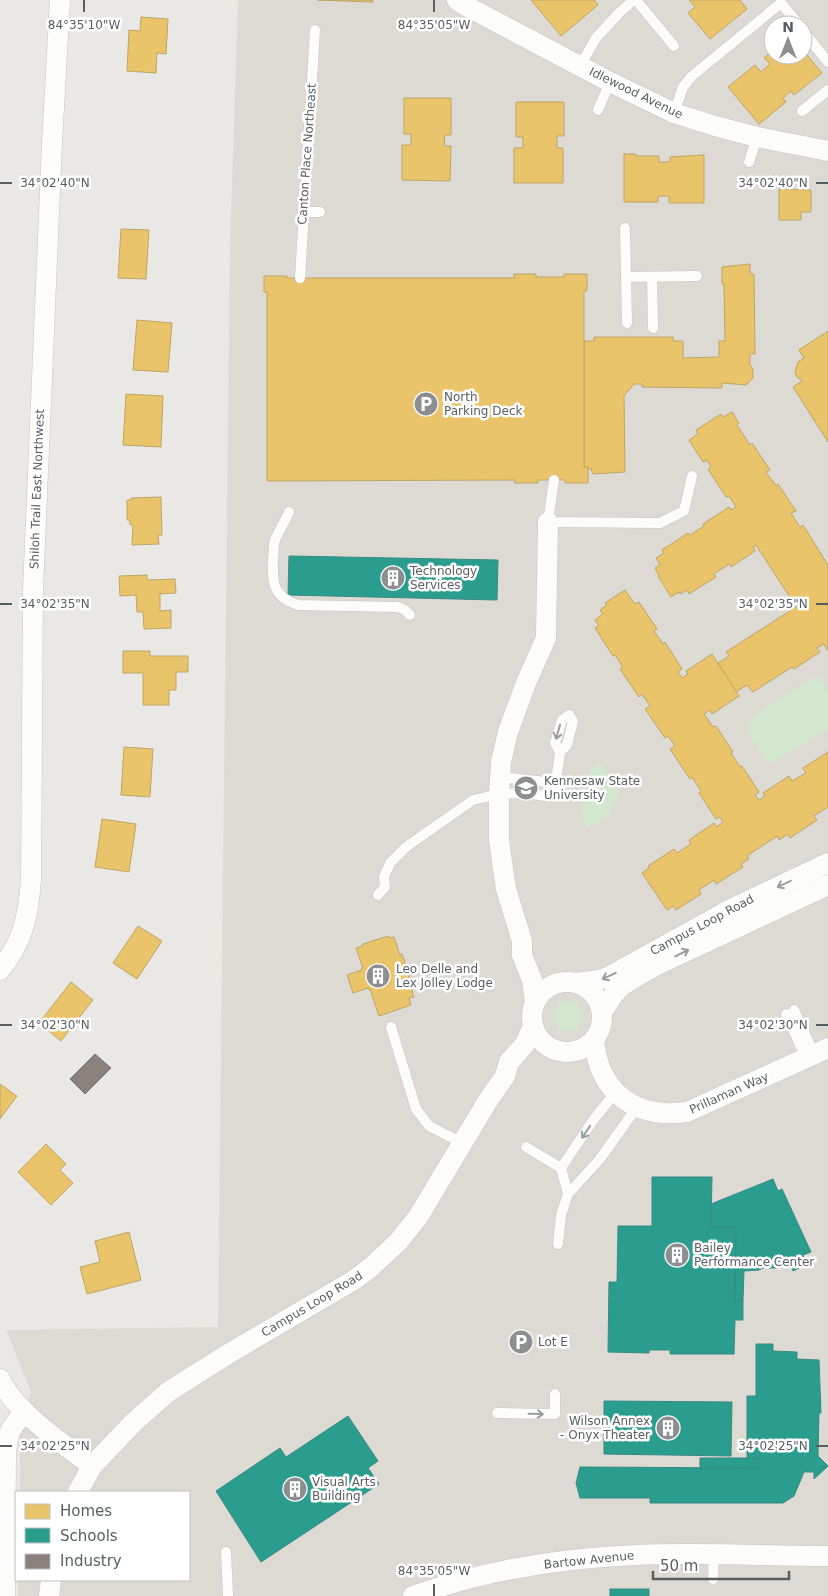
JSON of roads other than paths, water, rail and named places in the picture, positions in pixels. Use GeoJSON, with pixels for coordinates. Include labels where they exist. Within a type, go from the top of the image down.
{"type":"FeatureCollection","features":[{"type":"Feature","properties":{"kind":"street","name":"Shiloh Trail East Northwest"},"geometry":{"type":"LineString","coordinates":[[0,970],[18,944],[25,923],[31,881],[33,590],[60,0]]}},
{"type":"Feature","properties":{"kind":"street","name":"Idlewood Avenue"},"geometry":{"type":"LineString","coordinates":[[457,0],[674,114],[757,137],[828,151]]}},
{"type":"Feature","properties":{"kind":"street"},"geometry":{"type":"LineString","coordinates":[[522,941],[541,966],[569,982],[584,986],[593,992],[599,1001],[602,1022],[599,1031],[594,1040],[580,1050],[562,1050],[540,1040],[533,1026],[532,1018],[535,1002],[532,980],[522,955],[522,941],[506,889],[499,839],[500,786],[504,748],[511,724],[546,638],[548,522]]}},
{"type":"Feature","properties":{"kind":"street","name":"Campus Loop Road"},"geometry":{"type":"LineString","coordinates":[[569,982],[608,978],[715,917],[828,863]]}},
{"type":"Feature","properties":{"kind":"street","name":"Campus Loop Road"},"geometry":{"type":"LineString","coordinates":[[602,1012],[614,994],[623,985],[655,966],[828,885]]}},
{"type":"Feature","properties":{"kind":"street"},"geometry":{"type":"LineString","coordinates":[[535,1002],[546,988],[569,982]]}},
{"type":"Feature","properties":{"kind":"street","name":"Campus Loop Road"},"geometry":{"type":"LineString","coordinates":[[79,1491],[92,1466],[134,1422],[168,1392],[228,1354],[332,1294],[377,1262],[398,1242],[418,1217],[487,1102],[505,1076],[509,1062],[525,1044],[533,1026]]}},
{"type":"Feature","properties":{"kind":"street"},"geometry":{"type":"LineString","coordinates":[[594,1040],[595,1050],[610,1087]]}},
{"type":"Feature","properties":{"kind":"street","name":"Campus Loop Road"},"geometry":{"type":"LineString","coordinates":[[505,1076],[516,1070],[535,1054],[562,1050]]}},
{"type":"Feature","properties":{"kind":"street","name":"Prillaman Way"},"geometry":{"type":"LineString","coordinates":[[562,1050],[596,1075],[628,1103],[637,1107],[666,1113],[687,1112],[816,1054]]}},
{"type":"Feature","properties":{"kind":"street"},"geometry":{"type":"LineString","coordinates":[[0,1379],[13,1399],[24,1411],[92,1466]]}},
{"type":"Feature","properties":{"kind":"street"},"geometry":{"type":"LineString","coordinates":[[5,1596],[6,1451],[10,1432],[24,1411]]}},
{"type":"Feature","properties":{"kind":"street","name":"Bartow Avenue"},"geometry":{"type":"LineString","coordinates":[[414,1596],[452,1582],[518,1568],[586,1558],[639,1555],[828,1556]]}},
{"type":"Feature","properties":{"kind":"street"},"geometry":{"type":"LineString","coordinates":[[49,1596],[51,1581]]}},
{"type":"Feature","properties":{"kind":"lane"},"geometry":{"type":"LineString","coordinates":[[580,66],[596,38],[620,12],[635,0],[674,46]]}},
{"type":"Feature","properties":{"kind":"lane"},"geometry":{"type":"LineString","coordinates":[[674,114],[684,87],[692,76],[780,2],[791,15]]}},
{"type":"Feature","properties":{"kind":"lane","name":"Canton Place Northeast"},"geometry":{"type":"LineString","coordinates":[[300,278],[315,30]]}},
{"type":"Feature","properties":{"kind":"lane"},"geometry":{"type":"LineString","coordinates":[[813,43],[828,62]]}},
{"type":"Feature","properties":{"kind":"lane"},"geometry":{"type":"LineString","coordinates":[[598,110],[610,82]]}},
{"type":"Feature","properties":{"kind":"lane"},"geometry":{"type":"LineString","coordinates":[[802,111],[828,90]]}},
{"type":"Feature","properties":{"kind":"lane"},"geometry":{"type":"LineString","coordinates":[[749,162],[757,137]]}},
{"type":"Feature","properties":{"kind":"lane"},"geometry":{"type":"LineString","coordinates":[[303,212],[320,212]]}},
{"type":"Feature","properties":{"kind":"lane"},"geometry":{"type":"LineString","coordinates":[[626,228],[627,323]]}},
{"type":"Feature","properties":{"kind":"lane"},"geometry":{"type":"LineString","coordinates":[[652,276],[653,328]]}},
{"type":"Feature","properties":{"kind":"lane"},"geometry":{"type":"LineString","coordinates":[[626,277],[697,276]]}},
{"type":"Feature","properties":{"kind":"lane"},"geometry":{"type":"LineString","coordinates":[[554,480],[548,522],[660,523],[684,511],[692,476]]}},
{"type":"Feature","properties":{"kind":"lane"},"geometry":{"type":"LineString","coordinates":[[289,512],[274,541],[272,578],[275,588],[281,596],[289,602],[298,605],[398,608],[406,610],[410,615]]}},
{"type":"Feature","properties":{"kind":"lane"},"geometry":{"type":"LineString","coordinates":[[500,786],[524,793],[546,796],[555,789],[560,752],[555,743],[562,720],[570,715]]}},
{"type":"Feature","properties":{"kind":"lane"},"geometry":{"type":"LineString","coordinates":[[378,895],[385,887],[384,876],[390,863],[406,846],[473,800],[500,786],[546,782],[555,789]]}},
{"type":"Feature","properties":{"kind":"lane"},"geometry":{"type":"LineString","coordinates":[[790,1012],[816,1054]]}},
{"type":"Feature","properties":{"kind":"lane"},"geometry":{"type":"LineString","coordinates":[[391,1028],[416,1109],[430,1126],[462,1143]]}},
{"type":"Feature","properties":{"kind":"lane"},"geometry":{"type":"LineString","coordinates":[[561,1168],[594,1119],[610,1087]]}},
{"type":"Feature","properties":{"kind":"lane"},"geometry":{"type":"LineString","coordinates":[[558,1244],[561,1215],[568,1194],[600,1159],[637,1107]]}},
{"type":"Feature","properties":{"kind":"lane"},"geometry":{"type":"LineString","coordinates":[[526,1147],[561,1168],[568,1194]]}},
{"type":"Feature","properties":{"kind":"lane"},"geometry":{"type":"LineString","coordinates":[[497,1413],[555,1414],[555,1394]]}},
{"type":"Feature","properties":{"kind":"lane"},"geometry":{"type":"LineString","coordinates":[[226,1552],[228,1596]]}},
{"type":"Feature","properties":{"kind":"lane"},"geometry":{"type":"LineString","coordinates":[[713,1579],[714,1555]]}},
{"type":"Feature","properties":{"kind":"place","name":"North Parking Deck"},"geometry":{"type":"Point","coordinates":[426,404]}},
{"type":"Feature","properties":{"kind":"place","name":"Technology Services"},"geometry":{"type":"Point","coordinates":[393,578]}},
{"type":"Feature","properties":{"kind":"place","name":"Kennesaw State University"},"geometry":{"type":"Point","coordinates":[526,788]}},
{"type":"Feature","properties":{"kind":"place","name":"Leo Delle and Lex Jolley Lodge"},"geometry":{"type":"Point","coordinates":[378,976]}},
{"type":"Feature","properties":{"kind":"place","name":"Bailey Performance Center"},"geometry":{"type":"Point","coordinates":[677,1255]}},
{"type":"Feature","properties":{"kind":"place","name":"Lot E"},"geometry":{"type":"Point","coordinates":[521,1342]}},
{"type":"Feature","properties":{"kind":"place","name":"Wilson Annex - Onyx Theater"},"geometry":{"type":"Point","coordinates":[668,1428]}},
{"type":"Feature","properties":{"kind":"place","name":"Visual Arts Building"},"geometry":{"type":"Point","coordinates":[295,1489]}}]}
